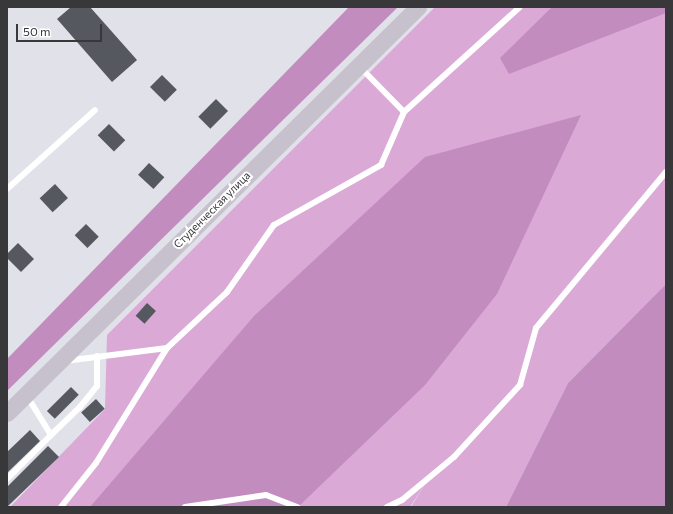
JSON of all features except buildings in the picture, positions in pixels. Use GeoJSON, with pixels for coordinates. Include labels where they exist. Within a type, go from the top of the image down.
{"type":"FeatureCollection","features":[{"type":"Feature","properties":{"kind":"main road","name":"Студенческая улица"},"geometry":{"type":"LineString","coordinates":[[8,408],[26,394],[59,362],[418,7]]}},
{"type":"Feature","properties":{"kind":"lane"},"geometry":{"type":"LineString","coordinates":[[61,507],[96,463],[167,348],[226,292],[274,225],[381,165],[404,112],[520,7]]}},
{"type":"Feature","properties":{"kind":"lane"},"geometry":{"type":"LineString","coordinates":[[358,66],[404,112]]}},
{"type":"Feature","properties":{"kind":"lane"},"geometry":{"type":"LineString","coordinates":[[7,190],[95,110]]}},
{"type":"Feature","properties":{"kind":"lane"},"geometry":{"type":"LineString","coordinates":[[387,507],[402,500],[454,457],[520,385],[536,328],[666,172]]}},
{"type":"Feature","properties":{"kind":"lane"},"geometry":{"type":"LineString","coordinates":[[59,362],[167,348]]}},
{"type":"Feature","properties":{"kind":"lane"},"geometry":{"type":"LineString","coordinates":[[7,479],[80,407],[97,386],[97,356]]}},
{"type":"Feature","properties":{"kind":"lane"},"geometry":{"type":"LineString","coordinates":[[26,394],[51,435]]}},
{"type":"Feature","properties":{"kind":"lane"},"geometry":{"type":"LineString","coordinates":[[185,507],[266,495],[298,507]]}},
{"type":"Feature","properties":{"kind":"shaded area"},"geometry":{"type":"Polygon","coordinates":[[[349,7],[398,7],[7,391],[7,359],[349,7]]]}},
{"type":"Feature","properties":{"kind":"shaded area"},"geometry":{"type":"Polygon","coordinates":[[[435,7],[666,7],[666,284],[568,383],[506,507],[411,507],[427,481],[410,507],[10,507],[105,409],[107,335],[435,7]]]}},
{"type":"Feature","properties":{"kind":"shaded area"},"geometry":{"type":"Polygon","coordinates":[[[552,7],[666,7],[666,13],[509,74],[500,58],[552,7]]]}},
{"type":"Feature","properties":{"kind":"shaded area"},"geometry":{"type":"Polygon","coordinates":[[[581,115],[497,294],[425,385],[298,507],[90,507],[254,316],[425,157],[581,115]]]}},
{"type":"Feature","properties":{"kind":"shaded area"},"geometry":{"type":"Polygon","coordinates":[[[666,284],[666,507],[506,507],[568,383],[666,284]]]}}]}
